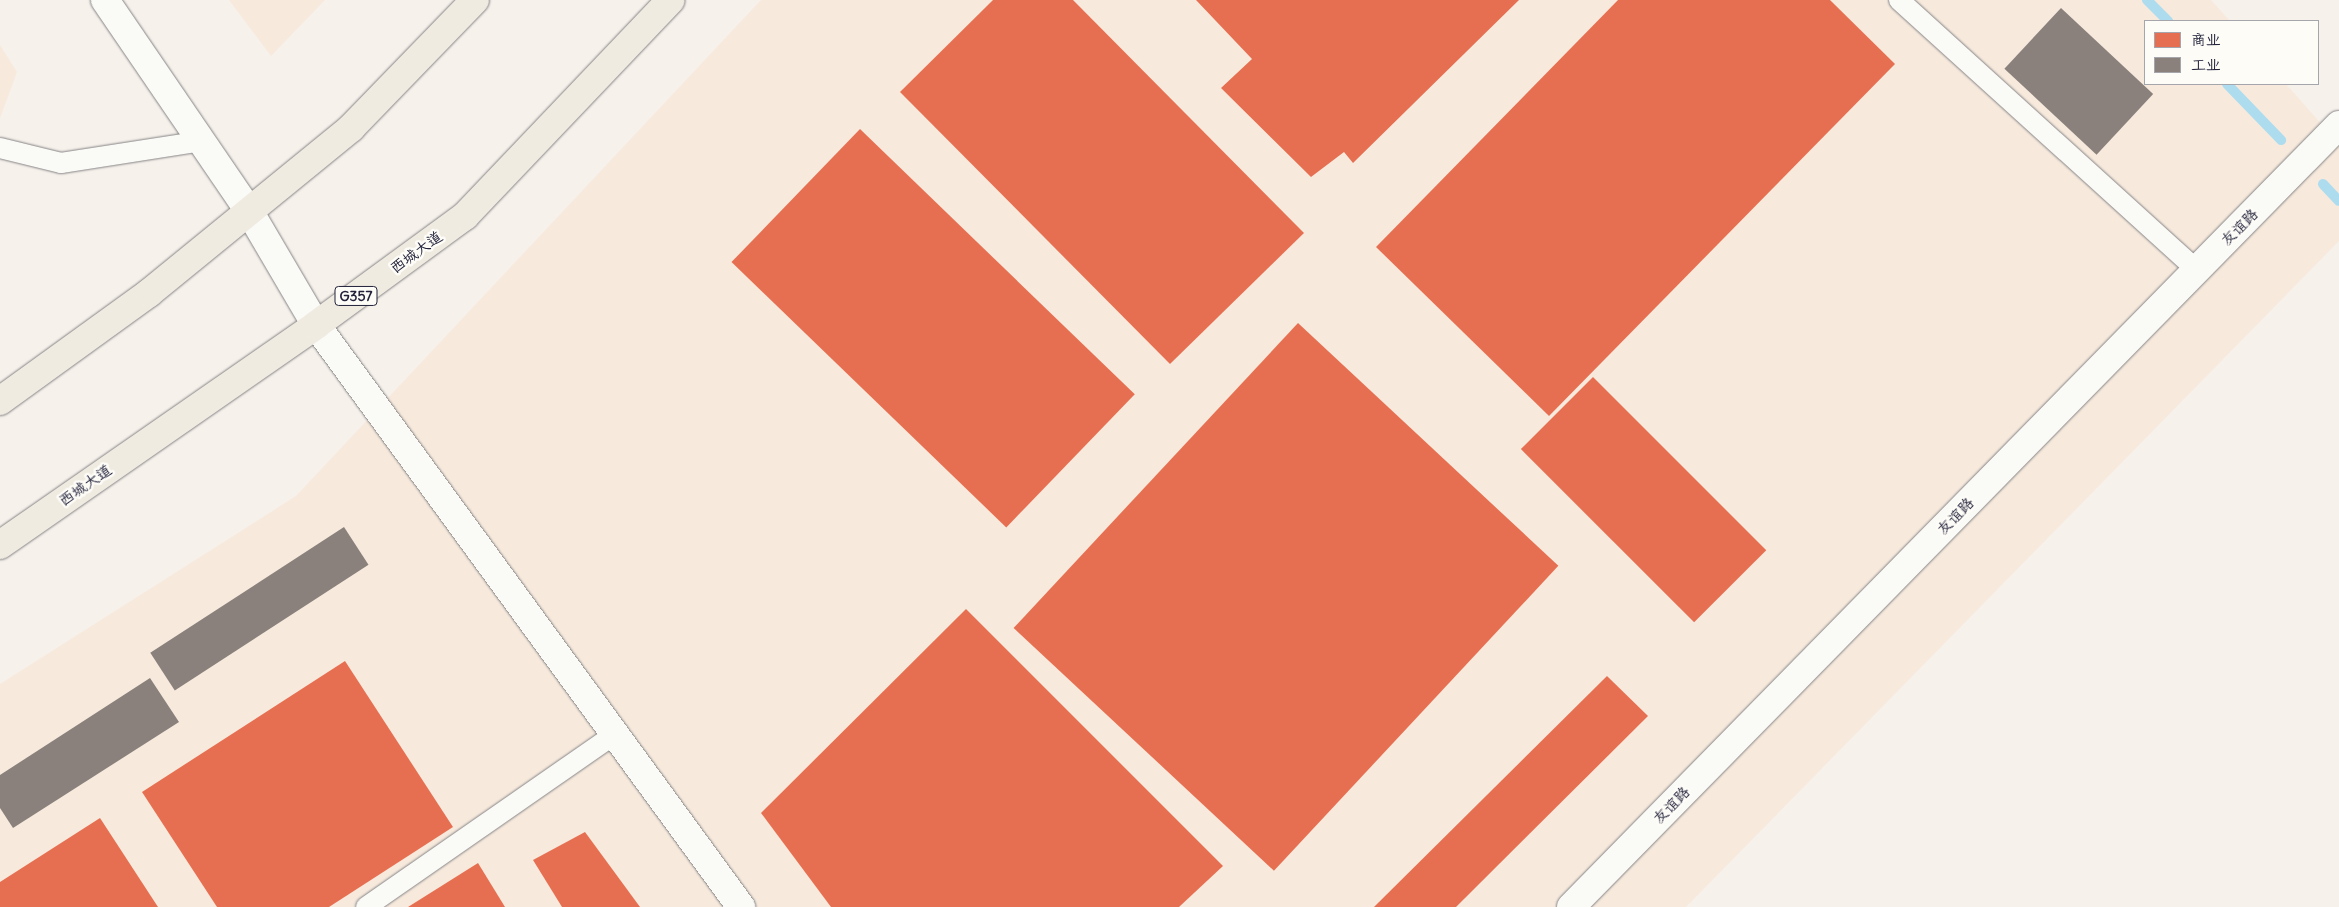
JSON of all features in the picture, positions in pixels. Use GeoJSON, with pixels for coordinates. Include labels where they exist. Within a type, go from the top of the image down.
{"type":"FeatureCollection","features":[{"type":"Feature","properties":{"kind":"highway"},"geometry":{"type":"LineString","coordinates":[[0,401],[149,293],[351,128],[475,0]]}},
{"type":"Feature","properties":{"kind":"highway","name":"西城大道"},"geometry":{"type":"LineString","coordinates":[[0,545],[316,325],[465,216],[671,0]]}},
{"type":"Feature","properties":{"kind":"street"},"geometry":{"type":"LineString","coordinates":[[105,0],[249,211],[316,325],[616,733],[741,907]]}},
{"type":"Feature","properties":{"kind":"street","name":"友谊路"},"geometry":{"type":"LineString","coordinates":[[1571,907],[2339,125]]}},
{"type":"Feature","properties":{"kind":"lane"},"geometry":{"type":"LineString","coordinates":[[1899,0],[2197,270]]}},
{"type":"Feature","properties":{"kind":"lane"},"geometry":{"type":"LineString","coordinates":[[0,148],[61,163],[202,141]]}},
{"type":"Feature","properties":{"kind":"lane"},"geometry":{"type":"LineString","coordinates":[[366,907],[616,733]]}},
{"type":"Feature","properties":{"kind":"shaded area"},"geometry":{"type":"Polygon","coordinates":[[[229,0],[325,0],[271,56],[229,0]]]}},
{"type":"Feature","properties":{"kind":"shaded area"},"geometry":{"type":"Polygon","coordinates":[[[761,0],[2211,0],[2229,20],[2144,20],[2144,85],[2287,85],[2339,144],[2339,241],[1686,907],[0,907],[0,684],[296,496],[761,0]]]}},
{"type":"Feature","properties":{"kind":"shaded area"},"geometry":{"type":"Polygon","coordinates":[[[0,45],[17,72],[0,118],[0,45]]]}},
{"type":"Feature","properties":{"kind":"building: 商业"},"geometry":{"type":"Polygon","coordinates":[[[993,0],[1073,0],[1304,233],[1170,364],[900,92],[993,0]]]}},
{"type":"Feature","properties":{"kind":"building: 商业"},"geometry":{"type":"Polygon","coordinates":[[[1196,0],[1519,0],[1353,163],[1344,152],[1311,177],[1221,88],[1252,59],[1196,0]]]}},
{"type":"Feature","properties":{"kind":"building: 商业"},"geometry":{"type":"Polygon","coordinates":[[[1618,0],[1830,0],[1895,64],[1549,416],[1376,247],[1618,0]]]}},
{"type":"Feature","properties":{"kind":"building: 商业"},"geometry":{"type":"Polygon","coordinates":[[[860,129],[1135,394],[1006,527],[731,262],[860,129]]]}},
{"type":"Feature","properties":{"kind":"building: 商业"},"geometry":{"type":"Polygon","coordinates":[[[1298,323],[1558,566],[1274,871],[1014,628],[1298,323]]]}},
{"type":"Feature","properties":{"kind":"building: 商业"},"geometry":{"type":"Polygon","coordinates":[[[1593,377],[1766,550],[1694,622],[1521,449],[1593,377]]]}},
{"type":"Feature","properties":{"kind":"building: 商业"},"geometry":{"type":"Polygon","coordinates":[[[966,609],[1223,866],[1179,907],[831,907],[761,813],[966,609]]]}},
{"type":"Feature","properties":{"kind":"building: 商业"},"geometry":{"type":"Polygon","coordinates":[[[345,661],[453,827],[329,907],[217,907],[142,792],[345,661]]]}},
{"type":"Feature","properties":{"kind":"building: 商业"},"geometry":{"type":"Polygon","coordinates":[[[1607,676],[1648,716],[1456,907],[1374,907],[1607,676]]]}},
{"type":"Feature","properties":{"kind":"building: 商业"},"geometry":{"type":"Polygon","coordinates":[[[100,818],[158,907],[0,907],[0,882],[100,818]]]}},
{"type":"Feature","properties":{"kind":"building: 商业"},"geometry":{"type":"Polygon","coordinates":[[[585,832],[640,907],[562,907],[533,860],[585,832]]]}},
{"type":"Feature","properties":{"kind":"building: 商业"},"geometry":{"type":"Polygon","coordinates":[[[478,863],[505,907],[408,907],[478,863]]]}},
{"type":"Feature","properties":{"kind":"building: 工业"},"geometry":{"type":"Polygon","coordinates":[[[2061,8],[2153,94],[2097,155],[2004,69],[2061,8]]]}},
{"type":"Feature","properties":{"kind":"building: 工业"},"geometry":{"type":"Polygon","coordinates":[[[344,527],[369,565],[175,691],[150,653],[344,527]]]}},
{"type":"Feature","properties":{"kind":"building: 工业"},"geometry":{"type":"Polygon","coordinates":[[[150,678],[179,722],[13,828],[0,808],[0,775],[150,678]]]}},
{"type":"Feature","properties":{"kind":"waterway"},"geometry":{"type":"LineString","coordinates":[[2147,0],[2167,20]]}},
{"type":"Feature","properties":{"kind":"waterway"},"geometry":{"type":"LineString","coordinates":[[2228,85],[2281,140]]}},
{"type":"Feature","properties":{"kind":"waterway"},"geometry":{"type":"LineString","coordinates":[[2323,184],[2339,201]]}}]}
